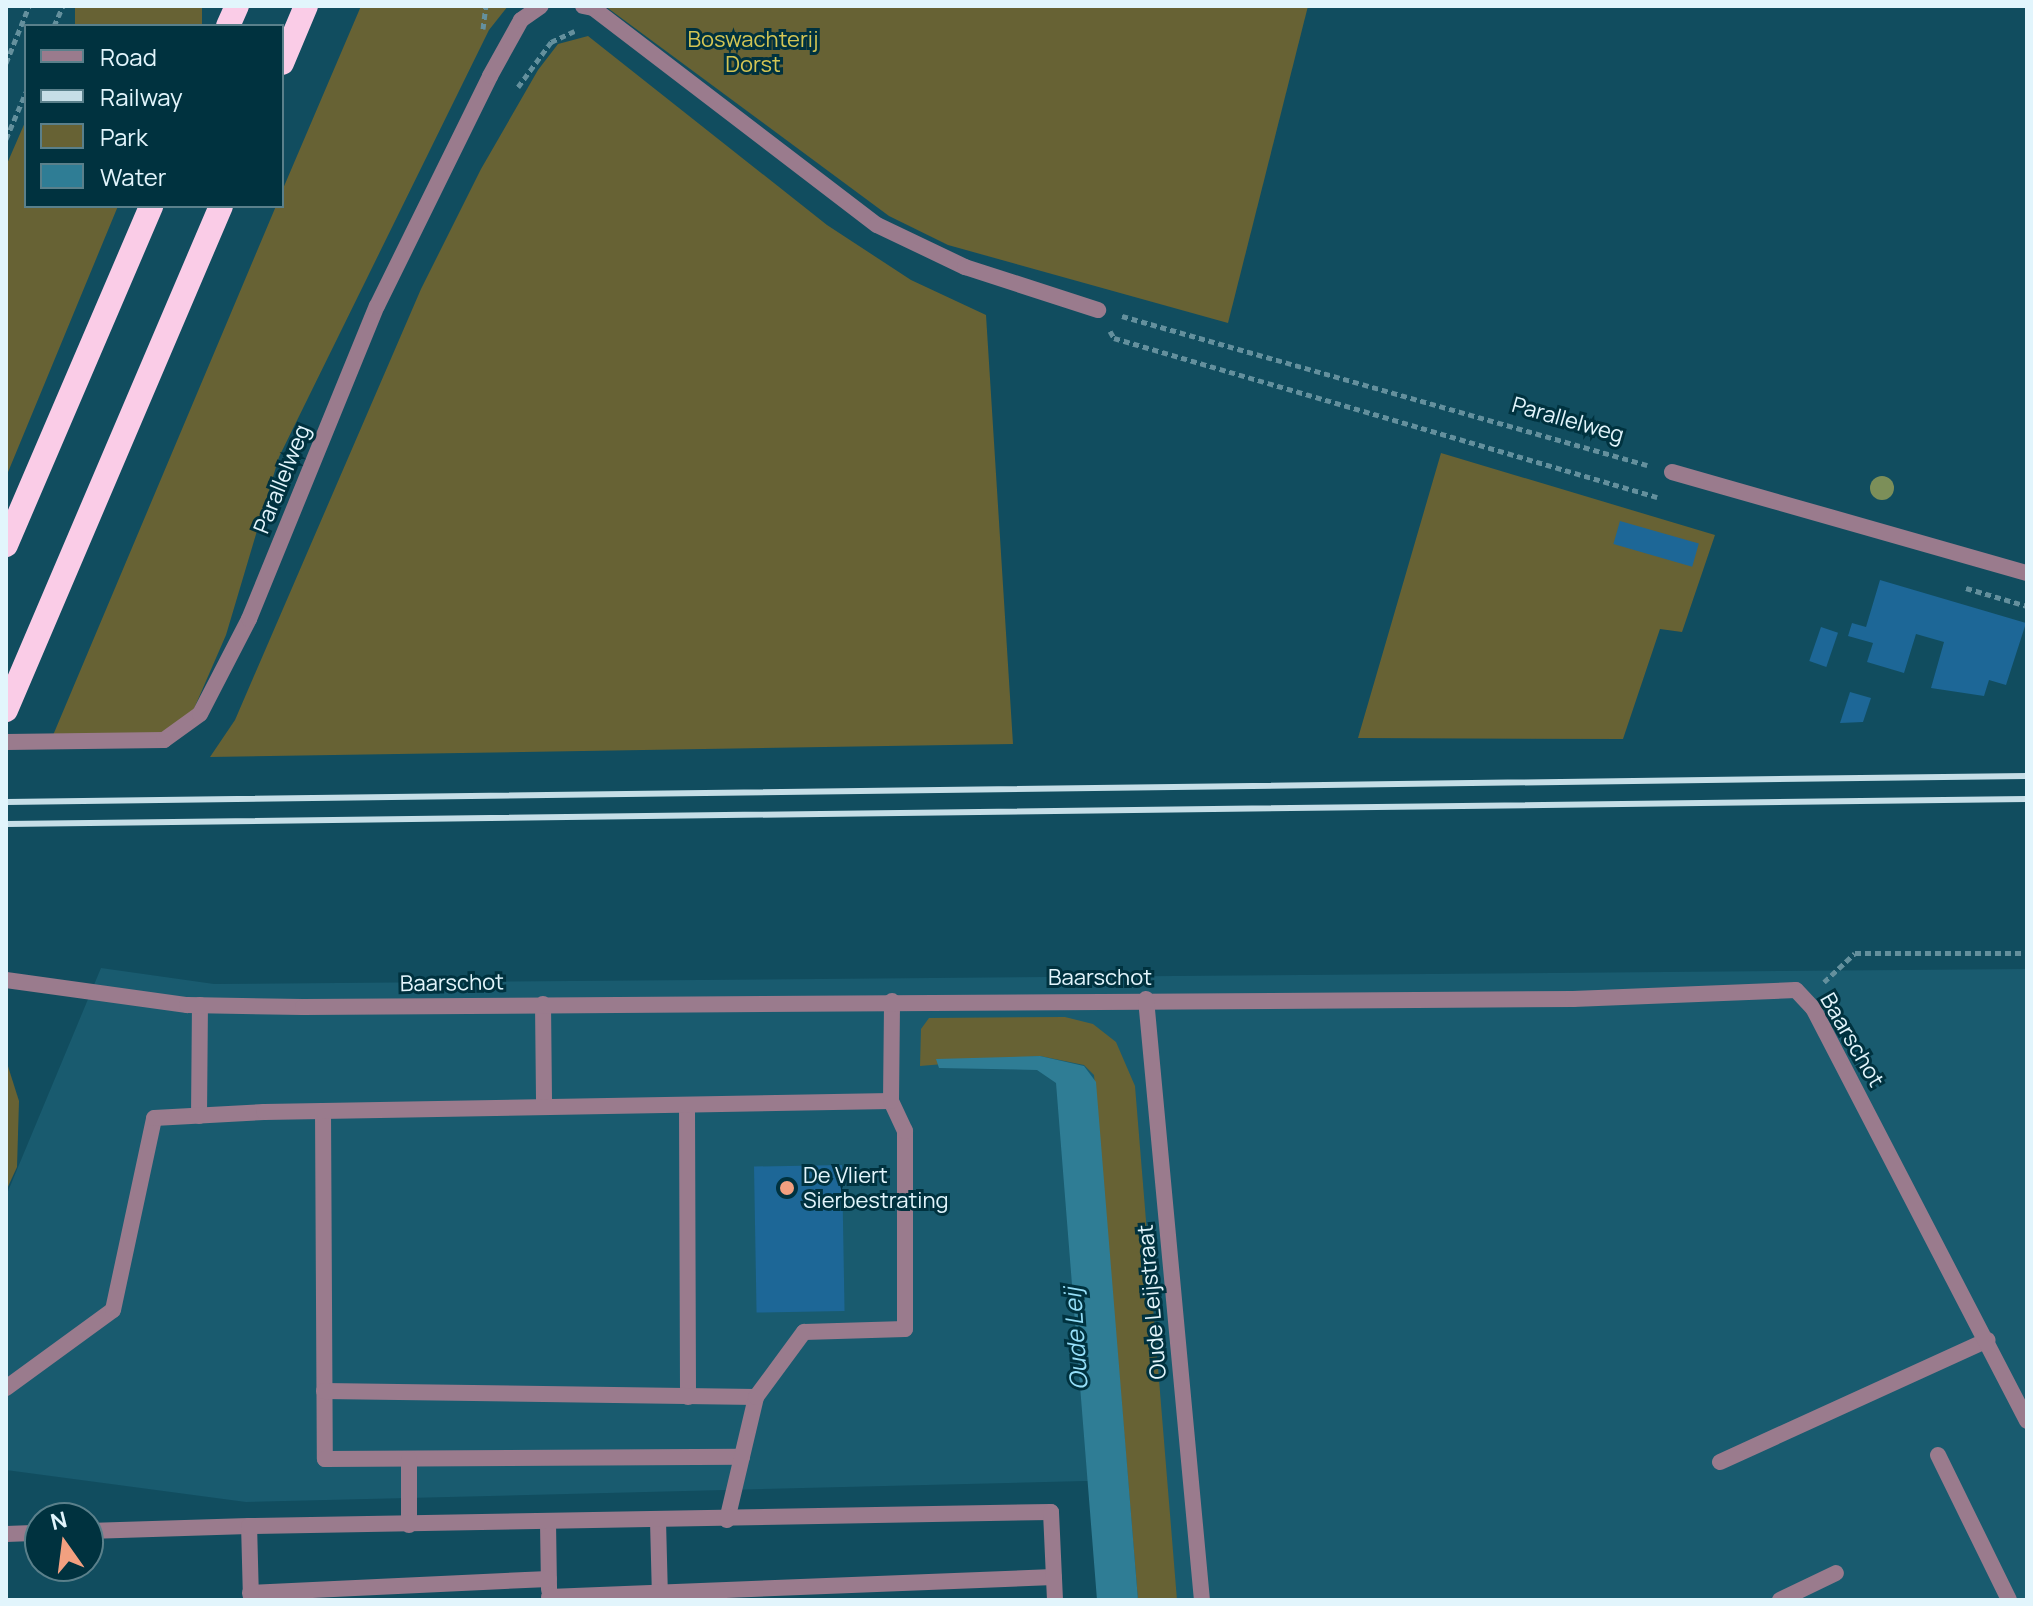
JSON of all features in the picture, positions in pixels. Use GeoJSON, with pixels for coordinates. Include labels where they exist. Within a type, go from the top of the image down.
{"type":"FeatureCollection","features":[{"type":"Feature","properties":{"kind":"highway"},"geometry":{"type":"LineString","coordinates":[[284,58],[306,6]]}},
{"type":"Feature","properties":{"kind":"highway"},"geometry":{"type":"LineString","coordinates":[[6,545],[150,208]]}},
{"type":"Feature","properties":{"kind":"highway"},"geometry":{"type":"LineString","coordinates":[[6,710],[220,208]]}},
{"type":"Feature","properties":{"kind":"street","name":"Parallelweg"},"geometry":{"type":"LineString","coordinates":[[6,742],[164,740],[200,714],[249,619],[377,306],[490,76],[521,20],[541,6]]}},
{"type":"Feature","properties":{"kind":"street"},"geometry":{"type":"LineString","coordinates":[[583,6],[593,8],[877,225],[965,267],[1098,310]]}},
{"type":"Feature","properties":{"kind":"street"},"geometry":{"type":"LineString","coordinates":[[1672,472],[2027,573]]}},
{"type":"Feature","properties":{"kind":"street","name":"Baarschot"},"geometry":{"type":"LineString","coordinates":[[6,980],[200,1005],[1573,999],[1796,990],[1813,1008],[1988,1340],[2027,1421]]}},
{"type":"Feature","properties":{"kind":"street","name":"Oude Leijstraat"},"geometry":{"type":"LineString","coordinates":[[1146,999],[1202,1600]]}},
{"type":"Feature","properties":{"kind":"street"},"geometry":{"type":"LineString","coordinates":[[727,1520],[756,1397],[804,1332],[905,1329],[905,1131],[891,1101],[892,1001]]}},
{"type":"Feature","properties":{"kind":"street"},"geometry":{"type":"LineString","coordinates":[[543,1004],[544,1107]]}},
{"type":"Feature","properties":{"kind":"street"},"geometry":{"type":"LineString","coordinates":[[199,1116],[200,1005]]}},
{"type":"Feature","properties":{"kind":"street"},"geometry":{"type":"LineString","coordinates":[[6,1388],[113,1310],[154,1118],[323,1111],[891,1101]]}},
{"type":"Feature","properties":{"kind":"street"},"geometry":{"type":"LineString","coordinates":[[687,1105],[688,1397]]}},
{"type":"Feature","properties":{"kind":"street"},"geometry":{"type":"LineString","coordinates":[[323,1111],[325,1459],[742,1457]]}},
{"type":"Feature","properties":{"kind":"street"},"geometry":{"type":"LineString","coordinates":[[1720,1462],[1988,1340]]}},
{"type":"Feature","properties":{"kind":"street"},"geometry":{"type":"LineString","coordinates":[[324,1391],[756,1397]]}},
{"type":"Feature","properties":{"kind":"street"},"geometry":{"type":"LineString","coordinates":[[1938,1455],[2009,1600]]}},
{"type":"Feature","properties":{"kind":"street"},"geometry":{"type":"LineString","coordinates":[[409,1459],[409,1525]]}},
{"type":"Feature","properties":{"kind":"street"},"geometry":{"type":"LineString","coordinates":[[104,1531],[1051,1512],[1055,1600]]}},
{"type":"Feature","properties":{"kind":"street"},"geometry":{"type":"LineString","coordinates":[[658,1521],[660,1596]]}},
{"type":"Feature","properties":{"kind":"street"},"geometry":{"type":"LineString","coordinates":[[548,1523],[549,1598],[660,1596],[1054,1577]]}},
{"type":"Feature","properties":{"kind":"street"},"geometry":{"type":"LineString","coordinates":[[249,1526],[250,1597],[549,1579]]}},
{"type":"Feature","properties":{"kind":"street"},"geometry":{"type":"LineString","coordinates":[[1780,1600],[1836,1573]]}},
{"type":"Feature","properties":{"kind":"path"},"geometry":{"type":"LineString","coordinates":[[6,63],[29,6]]}},
{"type":"Feature","properties":{"kind":"path"},"geometry":{"type":"LineString","coordinates":[[511,97],[551,42],[588,30]]}},
{"type":"Feature","properties":{"kind":"path"},"geometry":{"type":"LineString","coordinates":[[6,139],[24,97]]}},
{"type":"Feature","properties":{"kind":"path"},"geometry":{"type":"LineString","coordinates":[[1098,310],[1114,338],[1662,498]]}},
{"type":"Feature","properties":{"kind":"path","name":"Parallelweg"},"geometry":{"type":"LineString","coordinates":[[1098,310],[1672,472]]}},
{"type":"Feature","properties":{"kind":"path"},"geometry":{"type":"LineString","coordinates":[[1951,583],[2027,606]]}},
{"type":"Feature","properties":{"kind":"path"},"geometry":{"type":"LineString","coordinates":[[1813,1008],[1827,976],[1855,953],[2027,953]]}},
{"type":"Feature","properties":{"kind":"shaded area"},"geometry":{"type":"Polygon","coordinates":[[[101,968],[214,984],[2027,969],[2027,1600],[1135,1600],[1125,1480],[246,1502],[6,1470],[6,1196],[101,968]]]}},
{"type":"Feature","properties":{"kind":"green space"},"geometry":{"type":"Polygon","coordinates":[[[75,6],[202,6],[202,24],[75,24],[75,6]]]}},
{"type":"Feature","properties":{"kind":"green space"},"geometry":{"type":"Polygon","coordinates":[[[361,6],[508,6],[489,30],[279,457],[226,635],[183,734],[51,740],[275,208],[284,208],[284,186],[361,6]]]}},
{"type":"Feature","properties":{"kind":"green space","name":"Boswachterij Dorst"},"geometry":{"type":"Polygon","coordinates":[[[605,6],[1308,6],[1228,323],[948,245],[889,216],[605,6]]]}},
{"type":"Feature","properties":{"kind":"green space"},"geometry":{"type":"Polygon","coordinates":[[[588,36],[827,225],[911,280],[986,315],[1013,744],[210,757],[235,720],[421,289],[481,169],[538,70],[558,44],[588,36]]]}},
{"type":"Feature","properties":{"kind":"green space"},"geometry":{"type":"Polygon","coordinates":[[[24,125],[24,208],[117,208],[6,477],[6,166],[24,125]]]}},
{"type":"Feature","properties":{"kind":"green space"},"geometry":{"type":"Polygon","coordinates":[[[1441,453],[1715,535],[1682,632],[1660,629],[1623,739],[1358,738],[1441,453]]]}},
{"type":"Feature","properties":{"kind":"green space"},"geometry":{"type":"Polygon","coordinates":[[[1065,1017],[1093,1024],[1116,1042],[1135,1086],[1177,1600],[1138,1600],[1094,1075],[1084,1065],[1040,1056],[920,1066],[921,1029],[929,1018],[1065,1017]]]}},
{"type":"Feature","properties":{"kind":"green space"},"geometry":{"type":"Polygon","coordinates":[[[6,1060],[19,1101],[17,1167],[6,1191],[6,1060]]]}},
{"type":"Feature","properties":{"kind":"water"},"geometry":{"type":"Polygon","coordinates":[[[1040,1056],[1084,1066],[1096,1082],[1138,1600],[1097,1600],[1056,1083],[1037,1070],[939,1068],[936,1059],[1040,1056]]]}},
{"type":"Feature","properties":{"kind":"building"},"geometry":{"type":"Polygon","coordinates":[[[1620,521],[1699,544],[1692,567],[1613,544],[1620,521]]]}},
{"type":"Feature","properties":{"kind":"building"},"geometry":{"type":"Polygon","coordinates":[[[1880,580],[2026,623],[2006,685],[1989,680],[1984,696],[1931,688],[1944,642],[1916,634],[1904,673],[1867,662],[1873,643],[1848,636],[1852,623],[1866,627],[1880,580]]]}},
{"type":"Feature","properties":{"kind":"building"},"geometry":{"type":"Polygon","coordinates":[[[1821,627],[1838,633],[1826,667],[1809,661],[1821,627]]]}},
{"type":"Feature","properties":{"kind":"building"},"geometry":{"type":"Polygon","coordinates":[[[1850,692],[1871,698],[1863,722],[1840,723],[1850,692]]]}},
{"type":"Feature","properties":{"kind":"building"},"geometry":{"type":"Polygon","coordinates":[[[842,1165],[845,1311],[757,1313],[754,1167],[842,1165]]]}},
{"type":"Feature","properties":{"kind":"railway"},"geometry":{"type":"LineString","coordinates":[[6,802],[2027,776]]}},
{"type":"Feature","properties":{"kind":"railway"},"geometry":{"type":"LineString","coordinates":[[6,824],[2027,799]]}},
{"type":"Feature","properties":{"kind":"place","name":"De Vliert Sierbestrating"},"geometry":{"type":"Point","coordinates":[787,1188]}},
{"type":"Feature","properties":{"kind":"water label","name":"Oude Leij"},"geometry":{"type":"Point","coordinates":[1075,1339]}}]}
